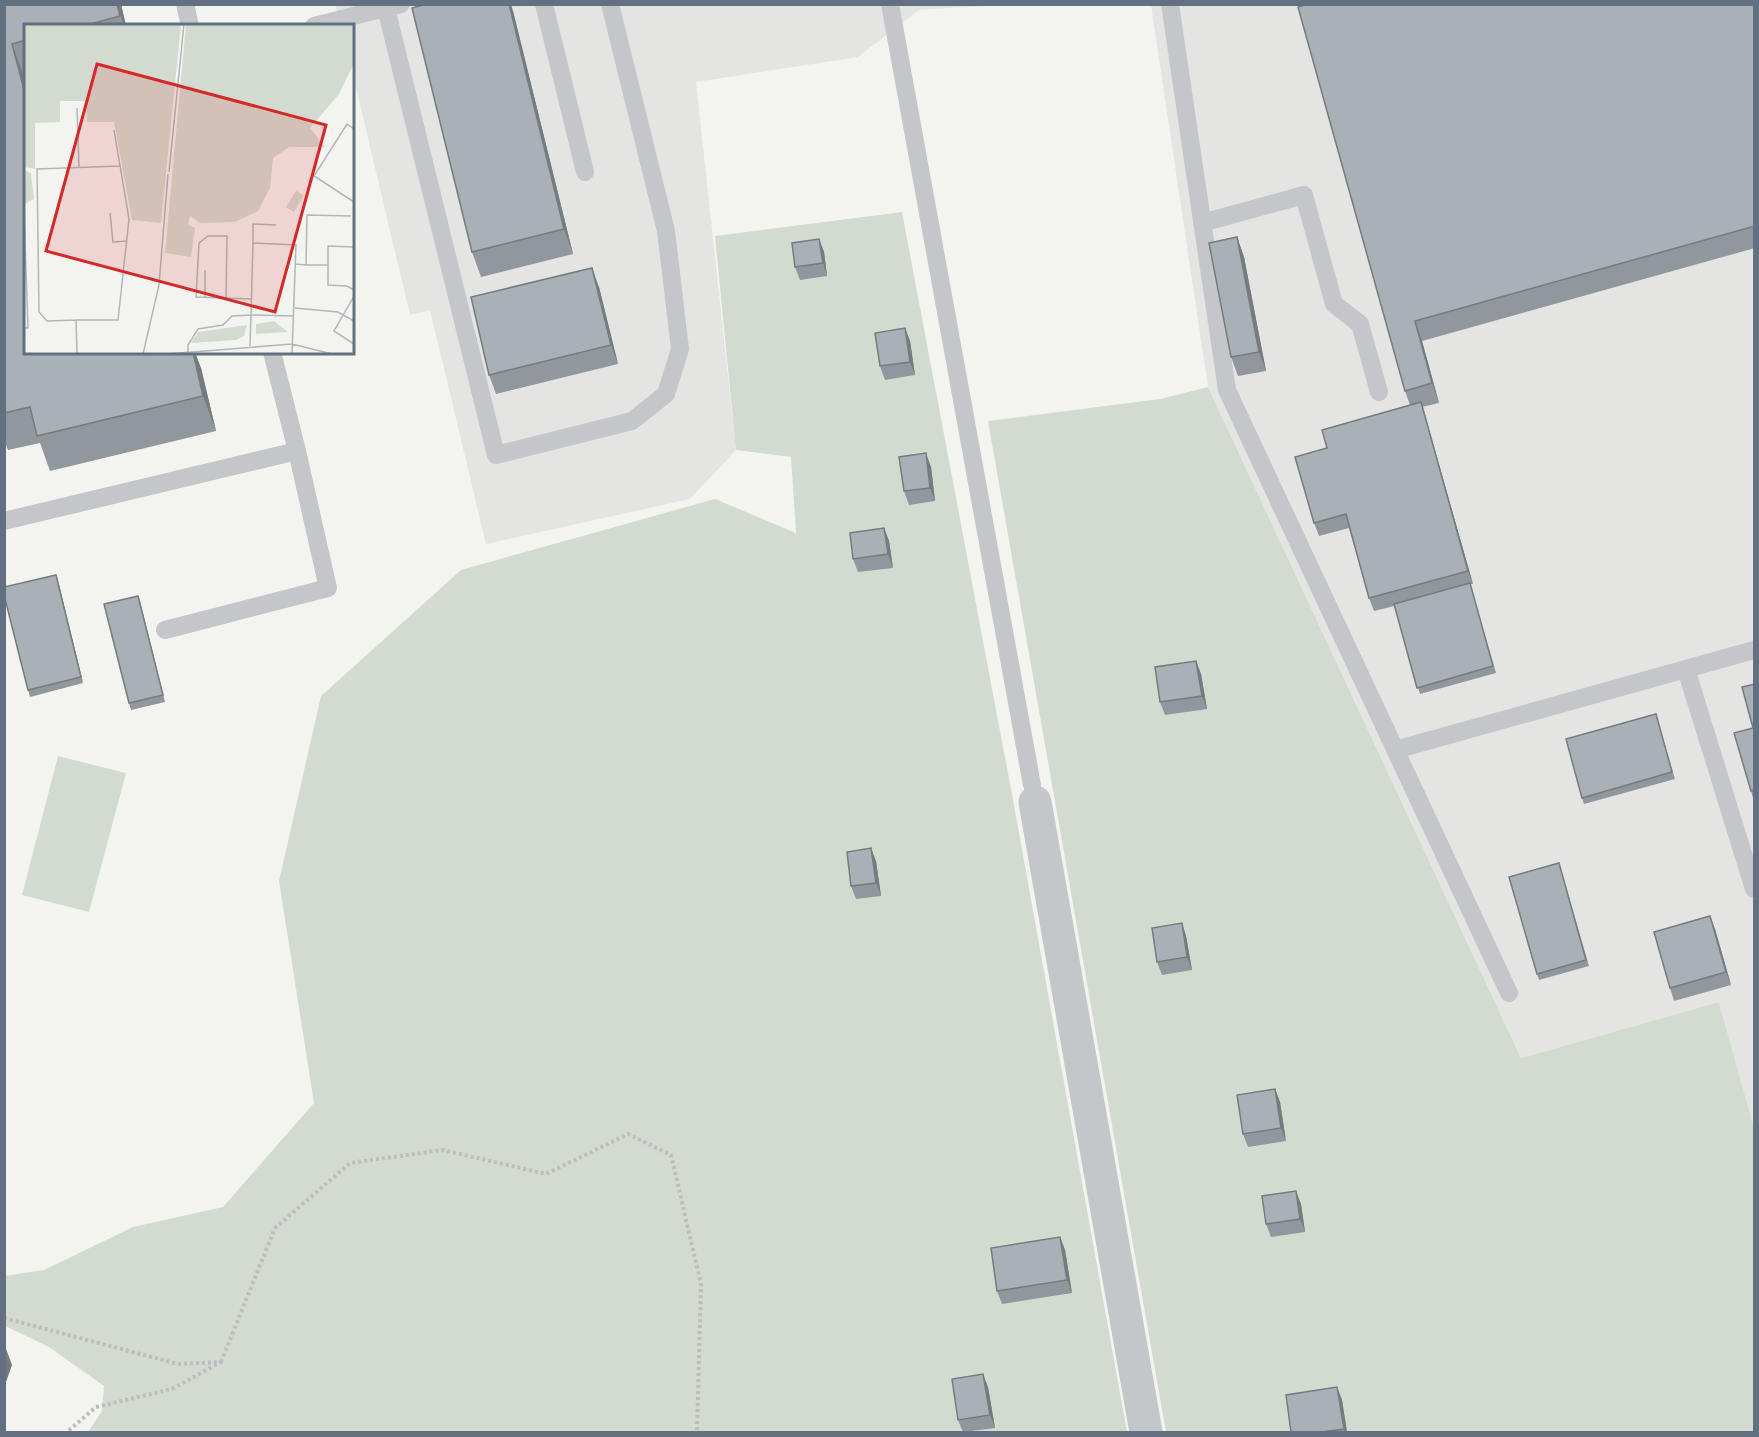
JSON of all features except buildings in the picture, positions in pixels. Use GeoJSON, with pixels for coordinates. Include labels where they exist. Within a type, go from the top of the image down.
{"type":"FeatureCollection","features":[{"type":"Feature","properties":{"kind":"street"},"geometry":{"type":"LineString","coordinates":[[1034,793],[1146,1432]]}},
{"type":"Feature","properties":{"kind":"lane"},"geometry":{"type":"LineString","coordinates":[[185,4],[190,24]]}},
{"type":"Feature","properties":{"kind":"lane"},"geometry":{"type":"LineString","coordinates":[[544,4],[585,172]]}},
{"type":"Feature","properties":{"kind":"lane"},"geometry":{"type":"LineString","coordinates":[[322,24],[393,6],[496,455],[632,422],[666,394],[680,349],[666,231],[610,4]]}},
{"type":"Feature","properties":{"kind":"lane"},"geometry":{"type":"LineString","coordinates":[[890,4],[1034,793]]}},
{"type":"Feature","properties":{"kind":"lane"},"geometry":{"type":"LineString","coordinates":[[1170,4],[1227,390],[1509,993]]}},
{"type":"Feature","properties":{"kind":"lane"},"geometry":{"type":"LineString","coordinates":[[1203,223],[1304,195],[1334,304],[1360,324],[1379,392]]}},
{"type":"Feature","properties":{"kind":"lane"},"geometry":{"type":"LineString","coordinates":[[165,630],[328,588],[273,354]]}},
{"type":"Feature","properties":{"kind":"lane"},"geometry":{"type":"LineString","coordinates":[[4,521],[297,451]]}},
{"type":"Feature","properties":{"kind":"lane"},"geometry":{"type":"LineString","coordinates":[[1395,750],[1755,650]]}},
{"type":"Feature","properties":{"kind":"lane"},"geometry":{"type":"LineString","coordinates":[[1686,669],[1755,889]]}},
{"type":"Feature","properties":{"kind":"path"},"geometry":{"type":"LineString","coordinates":[[67,1432],[96,1407],[172,1389],[221,1362],[275,1228],[350,1163],[443,1150],[546,1174],[628,1134],[670,1155],[701,1284],[697,1432]]}},
{"type":"Feature","properties":{"kind":"path"},"geometry":{"type":"LineString","coordinates":[[4,1318],[178,1364],[221,1362]]}},
{"type":"Feature","properties":{"kind":"shaded area"},"geometry":{"type":"Polygon","coordinates":[[[335,5],[999,5],[919,10],[858,57],[696,82],[736,450],[690,499],[486,544],[430,310],[410,315],[354,79],[354,24],[341,24],[335,5]]]}},
{"type":"Feature","properties":{"kind":"shaded area"},"geometry":{"type":"Polygon","coordinates":[[[1151,5],[1754,5],[1754,1128],[1719,1002],[1521,1058],[1208,387],[1151,5]]]}},
{"type":"Feature","properties":{"kind":"shaded area"},"geometry":{"type":"Polygon","coordinates":[[[902,212],[1014,805],[1127,1432],[88,1432],[102,1411],[104,1386],[49,1347],[5,1326],[4,1276],[44,1270],[133,1227],[223,1207],[314,1103],[279,881],[321,696],[461,570],[715,499],[796,533],[791,457],[736,450],[715,236],[902,212]]]}},
{"type":"Feature","properties":{"kind":"shaded area"},"geometry":{"type":"Polygon","coordinates":[[[1208,387],[1521,1058],[1719,1002],[1754,1128],[1754,1432],[1166,1432],[988,421],[1160,399],[1208,387]]]}},
{"type":"Feature","properties":{"kind":"shaded area"},"geometry":{"type":"Polygon","coordinates":[[[58,756],[126,773],[89,912],[22,895],[58,756]]]}}]}
